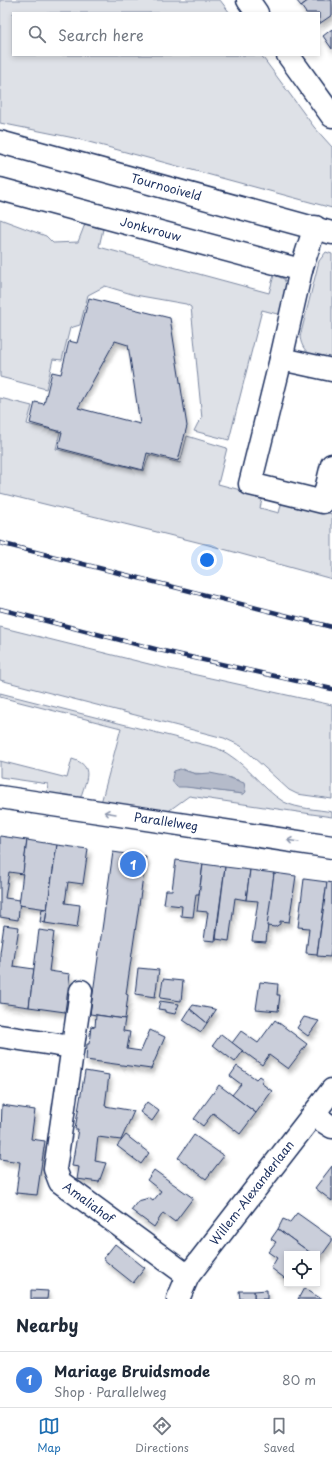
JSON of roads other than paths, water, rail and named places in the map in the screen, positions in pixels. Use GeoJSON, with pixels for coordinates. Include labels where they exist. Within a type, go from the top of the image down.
{"type":"FeatureCollection","features":[{"type":"Feature","properties":{"kind":"street"},"geometry":{"type":"LineString","coordinates":[[248,0],[256,12]]}},
{"type":"Feature","properties":{"kind":"street"},"geometry":{"type":"LineString","coordinates":[[289,56],[332,116]]}},
{"type":"Feature","properties":{"kind":"street","name":"Tournooiveld"},"geometry":{"type":"LineString","coordinates":[[0,142],[111,174],[324,230]]}},
{"type":"Feature","properties":{"kind":"street","name":"Jonkvrouw"},"geometry":{"type":"LineString","coordinates":[[0,189],[301,270]]}},
{"type":"Feature","properties":{"kind":"street"},"geometry":{"type":"LineString","coordinates":[[324,230],[301,270],[250,484],[323,502],[332,465]]}},
{"type":"Feature","properties":{"kind":"street"},"geometry":{"type":"LineString","coordinates":[[281,359],[332,370]]}},
{"type":"Feature","properties":{"kind":"street","name":"Parallelweg"},"geometry":{"type":"LineString","coordinates":[[0,797],[332,847]]}},
{"type":"Feature","properties":{"kind":"street","name":"Amaliahof"},"geometry":{"type":"LineString","coordinates":[[81,991],[55,1169],[60,1182],[188,1276]]}},
{"type":"Feature","properties":{"kind":"street"},"geometry":{"type":"LineString","coordinates":[[0,1036],[72,1047]]}},
{"type":"Feature","properties":{"kind":"street","name":"Willem-Alexanderlaan"},"geometry":{"type":"LineString","coordinates":[[178,1299],[188,1276],[332,1090]]}},
{"type":"Feature","properties":{"kind":"street"},"geometry":{"type":"LineString","coordinates":[[313,1115],[332,1127]]}},
{"type":"Feature","properties":{"kind":"water"},"geometry":{"type":"Polygon","coordinates":[[[180,769],[196,774],[210,773],[225,776],[244,783],[246,792],[243,794],[177,787],[173,782],[172,776],[174,771],[180,769]]]}},
{"type":"Feature","properties":{"kind":"railway"},"geometry":{"type":"LineString","coordinates":[[0,543],[332,627]]}},
{"type":"Feature","properties":{"kind":"railway"},"geometry":{"type":"LineString","coordinates":[[0,609],[159,650],[332,689]]}},
{"type":"Feature","properties":{"kind":"place","name":"Mariage Bruidsmode"},"geometry":{"type":"Point","coordinates":[133,864]}}]}
